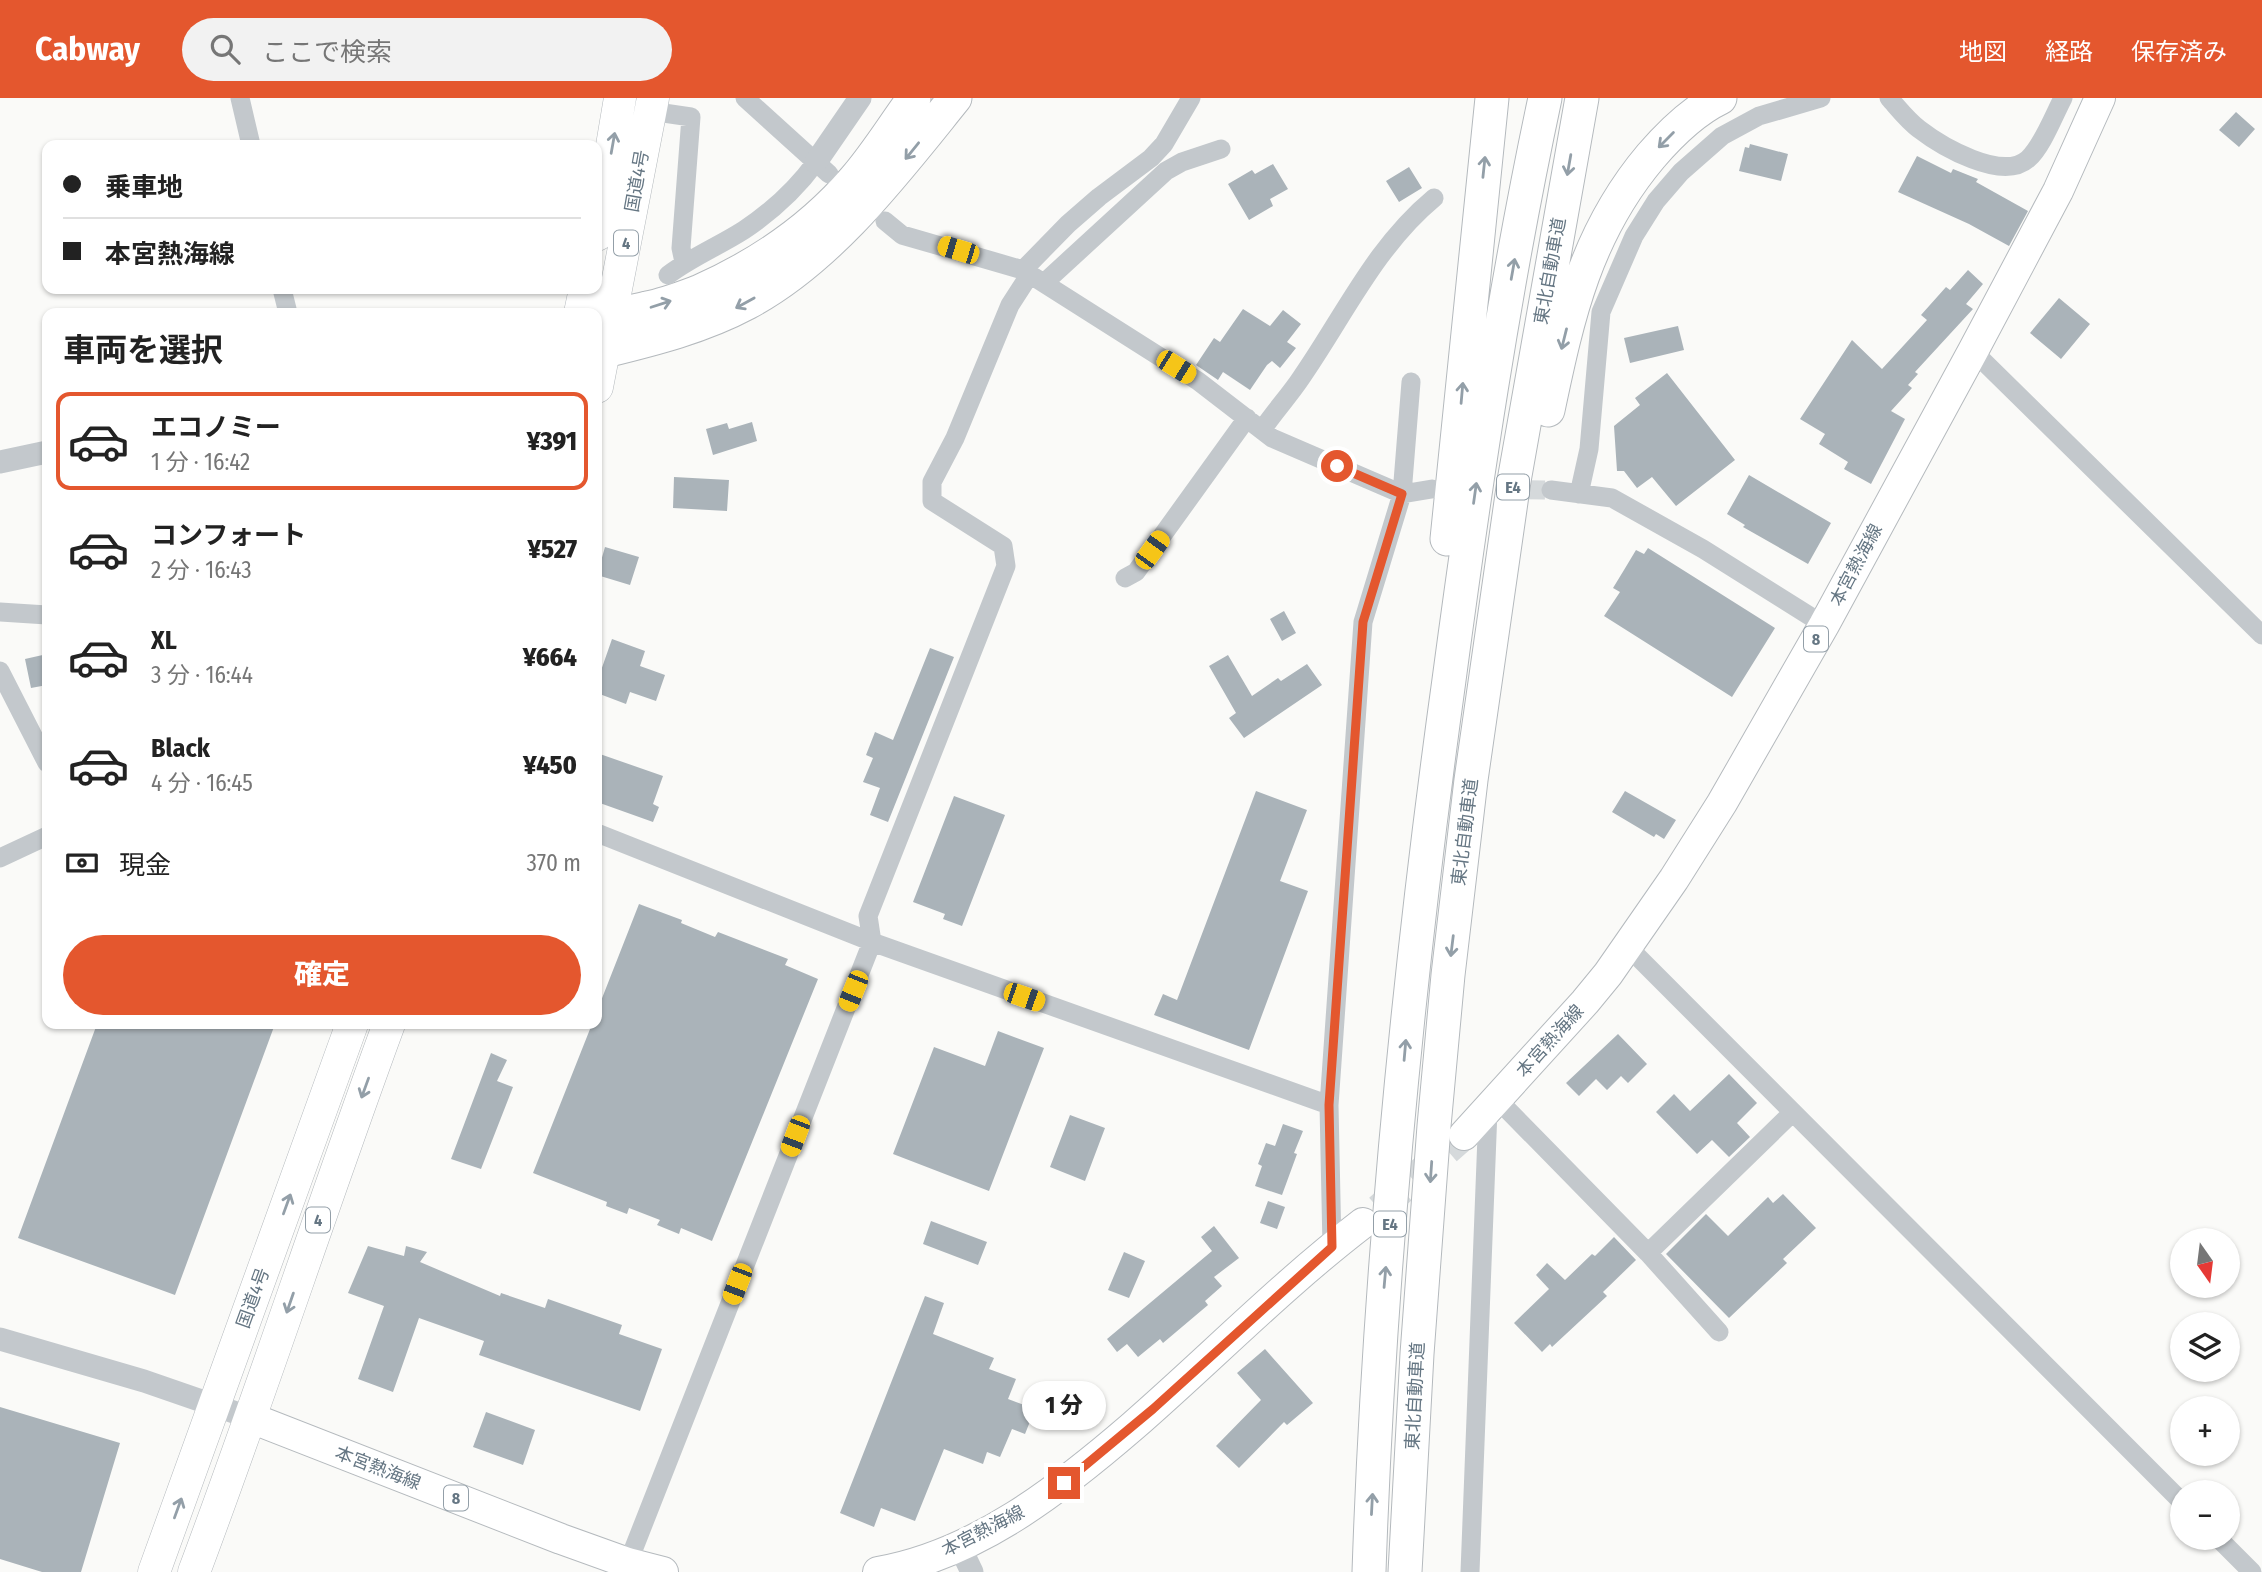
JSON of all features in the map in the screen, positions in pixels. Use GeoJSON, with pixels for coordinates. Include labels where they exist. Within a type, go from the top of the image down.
{"type":"FeatureCollection","features":[{"type":"Feature","properties":{"kind":"highway","name":"国道4号"},"geometry":{"type":"LineString","coordinates":[[602,205],[620,98]]}},
{"type":"Feature","properties":{"kind":"highway"},"geometry":{"type":"LineString","coordinates":[[602,328],[649,308],[695,293],[735,275],[774,251],[815,218],[854,180],[914,98]]}},
{"type":"Feature","properties":{"kind":"highway"},"geometry":{"type":"LineString","coordinates":[[602,331],[659,338],[714,319],[749,302],[796,270],[873,199],[955,98]]}},
{"type":"Feature","properties":{"kind":"highway"},"geometry":{"type":"LineString","coordinates":[[1423,876],[1432,681],[1492,98]]}},
{"type":"Feature","properties":{"kind":"highway","name":"東北自動車道"},"geometry":{"type":"LineString","coordinates":[[1369,1572],[1380,1341],[1408,1012],[1435,775],[1477,479],[1545,98]]}},
{"type":"Feature","properties":{"kind":"highway","name":"東北自動車道"},"geometry":{"type":"LineString","coordinates":[[1405,1572],[1416,1367],[1433,1140],[1460,878],[1506,535],[1582,98]]}},
{"type":"Feature","properties":{"kind":"highway"},"geometry":{"type":"LineString","coordinates":[[1460,878],[1500,687],[1548,410],[1577,290],[1592,247],[1610,212],[1641,168],[1688,119],[1720,98]]}},
{"type":"Feature","properties":{"kind":"highway","name":"国道4号"},"geometry":{"type":"LineString","coordinates":[[602,313],[652,105]]}},
{"type":"Feature","properties":{"kind":"highway","name":"国道4号"},"geometry":{"type":"LineString","coordinates":[[154,1572],[350,1029]]}},
{"type":"Feature","properties":{"kind":"highway","name":"国道4号"},"geometry":{"type":"LineString","coordinates":[[194,1572],[387,1029]]}},
{"type":"Feature","properties":{"kind":"main road","name":"本宮熱海線"},"geometry":{"type":"LineString","coordinates":[[1464,1135],[1585,1002],[1628,947],[1722,803],[1824,625],[1973,351],[2058,191],[2100,98]]}},
{"type":"Feature","properties":{"kind":"main road","name":"本宮熱海線"},"geometry":{"type":"LineString","coordinates":[[878,1572],[970,1565],[1014,1517],[1082,1470],[1332,1247],[1363,1223]]}},
{"type":"Feature","properties":{"kind":"main road","name":"本宮熱海線"},"geometry":{"type":"LineString","coordinates":[[251,1418],[628,1563],[663,1572]]}},
{"type":"Feature","properties":{"kind":"street"},"geometry":{"type":"LineString","coordinates":[[240,98],[250,140]]}},
{"type":"Feature","properties":{"kind":"street"},"geometry":{"type":"LineString","coordinates":[[745,98],[823,168]]}},
{"type":"Feature","properties":{"kind":"street"},"geometry":{"type":"LineString","coordinates":[[668,275],[684,262],[744,230],[804,178],[823,168],[860,98]]}},
{"type":"Feature","properties":{"kind":"street"},"geometry":{"type":"LineString","coordinates":[[628,1563],[872,943],[868,916],[1006,566],[1003,546],[932,500],[932,482],[960,426],[1010,305],[1068,224],[1151,158],[1164,144],[1191,98]]}},
{"type":"Feature","properties":{"kind":"street"},"geometry":{"type":"LineString","coordinates":[[1579,494],[1589,449],[1601,312],[1634,236],[1656,201],[1681,172],[1722,136],[1759,117],[1821,98]]}},
{"type":"Feature","properties":{"kind":"street"},"geometry":{"type":"LineString","coordinates":[[1889,98],[1918,129],[1961,156],[2009,167],[2027,160],[2036,149],[2063,98]]}},
{"type":"Feature","properties":{"kind":"street"},"geometry":{"type":"LineString","coordinates":[[652,105],[691,117],[681,248],[684,262]]}},
{"type":"Feature","properties":{"kind":"street"},"geometry":{"type":"LineString","coordinates":[[1032,276],[1166,171],[1182,162],[1221,149]]}},
{"type":"Feature","properties":{"kind":"street"},"geometry":{"type":"LineString","coordinates":[[1125,578],[1136,572],[1255,424],[1300,379],[1380,254],[1410,218],[1434,198]]}},
{"type":"Feature","properties":{"kind":"street"},"geometry":{"type":"LineString","coordinates":[[885,221],[902,234],[1032,276],[1198,381],[1272,438],[1402,494],[1432,489]]}},
{"type":"Feature","properties":{"kind":"street"},"geometry":{"type":"LineString","coordinates":[[1973,351],[2262,635]]}},
{"type":"Feature","properties":{"kind":"street"},"geometry":{"type":"LineString","coordinates":[[1332,1247],[1329,1105],[1363,622],[1402,494],[1411,382]]}},
{"type":"Feature","properties":{"kind":"street"},"geometry":{"type":"LineString","coordinates":[[0,462],[42,453]]}},
{"type":"Feature","properties":{"kind":"street"},"geometry":{"type":"LineString","coordinates":[[1551,490],[1612,498],[1703,549],[1824,625]]}},
{"type":"Feature","properties":{"kind":"street"},"geometry":{"type":"LineString","coordinates":[[0,612],[42,615]]}},
{"type":"Feature","properties":{"kind":"street"},"geometry":{"type":"LineString","coordinates":[[0,671],[42,753]]}},
{"type":"Feature","properties":{"kind":"street"},"geometry":{"type":"LineString","coordinates":[[602,836],[872,943],[1329,1105]]}},
{"type":"Feature","properties":{"kind":"street"},"geometry":{"type":"LineString","coordinates":[[0,858],[42,838]]}},
{"type":"Feature","properties":{"kind":"street"},"geometry":{"type":"LineString","coordinates":[[1628,947],[2170,1490]]}},
{"type":"Feature","properties":{"kind":"street"},"geometry":{"type":"LineString","coordinates":[[1493,1105],[1648,1253],[1720,1332]]}},
{"type":"Feature","properties":{"kind":"street"},"geometry":{"type":"LineString","coordinates":[[1470,1572],[1493,1105]]}},
{"type":"Feature","properties":{"kind":"street"},"geometry":{"type":"LineString","coordinates":[[1648,1253],[1793,1112]]}},
{"type":"Feature","properties":{"kind":"street"},"geometry":{"type":"LineString","coordinates":[[0,1339],[144,1381],[251,1418]]}},
{"type":"Feature","properties":{"kind":"street"},"geometry":{"type":"LineString","coordinates":[[2230,1550],[2252,1572]]}},
{"type":"Feature","properties":{"kind":"building"},"geometry":{"type":"Polygon","coordinates":[[[2236,112],[2255,129],[2239,147],[2219,130],[2236,112]]]}},
{"type":"Feature","properties":{"kind":"building"},"geometry":{"type":"Polygon","coordinates":[[[1750,144],[1788,154],[1781,181],[1739,171],[1745,147],[1749,148],[1750,144]]]}},
{"type":"Feature","properties":{"kind":"building"},"geometry":{"type":"Polygon","coordinates":[[[1917,156],[1951,173],[1953,169],[1978,179],[1976,182],[2028,211],[2009,246],[1969,224],[1898,192],[1917,156]]]}},
{"type":"Feature","properties":{"kind":"building"},"geometry":{"type":"Polygon","coordinates":[[[1273,164],[1288,189],[1270,199],[1273,206],[1249,220],[1228,184],[1252,170],[1255,174],[1273,164]]]}},
{"type":"Feature","properties":{"kind":"building"},"geometry":{"type":"Polygon","coordinates":[[[1409,167],[1422,188],[1399,202],[1386,181],[1409,167]]]}},
{"type":"Feature","properties":{"kind":"building"},"geometry":{"type":"Polygon","coordinates":[[[1968,270],[1983,284],[1966,304],[1973,309],[1915,372],[1918,374],[1908,385],[1912,388],[1891,411],[1905,419],[1871,484],[1844,469],[1848,462],[1819,444],[1825,434],[1800,419],[1852,340],[1882,369],[1927,320],[1921,315],[1946,287],[1950,290],[1968,270]]]}},
{"type":"Feature","properties":{"kind":"building"},"geometry":{"type":"Polygon","coordinates":[[[2059,298],[2090,324],[2061,359],[2030,333],[2059,298]]]}},
{"type":"Feature","properties":{"kind":"building"},"geometry":{"type":"Polygon","coordinates":[[[1243,309],[1270,326],[1283,310],[1301,324],[1287,342],[1296,348],[1280,368],[1272,361],[1267,365],[1250,390],[1223,372],[1218,380],[1196,365],[1214,338],[1220,342],[1243,309]]]}},
{"type":"Feature","properties":{"kind":"building"},"geometry":{"type":"Polygon","coordinates":[[[1678,326],[1684,350],[1630,363],[1624,338],[1678,326]]]}},
{"type":"Feature","properties":{"kind":"building"},"geometry":{"type":"Polygon","coordinates":[[[1667,373],[1735,460],[1676,506],[1652,477],[1637,488],[1624,471],[1617,471],[1614,426],[1640,405],[1635,398],[1667,373]]]}},
{"type":"Feature","properties":{"kind":"building"},"geometry":{"type":"Polygon","coordinates":[[[752,422],[757,441],[713,455],[706,429],[727,423],[729,429],[752,422]]]}},
{"type":"Feature","properties":{"kind":"building"},"geometry":{"type":"Polygon","coordinates":[[[1749,475],[1831,523],[1808,564],[1743,527],[1745,525],[1727,514],[1749,475]]]}},
{"type":"Feature","properties":{"kind":"building"},"geometry":{"type":"Polygon","coordinates":[[[674,477],[729,480],[727,511],[673,508],[674,477]]]}},
{"type":"Feature","properties":{"kind":"building"},"geometry":{"type":"Polygon","coordinates":[[[605,547],[639,557],[630,585],[602,577],[605,547]]]}},
{"type":"Feature","properties":{"kind":"building"},"geometry":{"type":"Polygon","coordinates":[[[1648,548],[1775,628],[1732,697],[1604,616],[1620,592],[1613,588],[1636,550],[1644,554],[1648,548]]]}},
{"type":"Feature","properties":{"kind":"building"},"geometry":{"type":"Polygon","coordinates":[[[1284,611],[1296,633],[1282,641],[1270,619],[1284,611]]]}},
{"type":"Feature","properties":{"kind":"building"},"geometry":{"type":"Polygon","coordinates":[[[612,639],[645,651],[640,666],[665,675],[656,701],[630,692],[626,704],[602,695],[602,668],[612,639]]]}},
{"type":"Feature","properties":{"kind":"building"},"geometry":{"type":"Polygon","coordinates":[[[930,648],[954,657],[888,822],[870,815],[880,788],[863,782],[873,758],[866,755],[875,732],[893,740],[930,648]]]}},
{"type":"Feature","properties":{"kind":"building"},"geometry":{"type":"Polygon","coordinates":[[[42,655],[42,686],[31,688],[25,659],[42,655]]]}},
{"type":"Feature","properties":{"kind":"building"},"geometry":{"type":"Polygon","coordinates":[[[1228,655],[1252,696],[1278,678],[1281,681],[1307,664],[1322,685],[1244,738],[1229,718],[1236,713],[1209,666],[1228,655]]]}},
{"type":"Feature","properties":{"kind":"building"},"geometry":{"type":"Polygon","coordinates":[[[602,755],[663,776],[653,804],[659,807],[653,822],[602,804],[602,755]]]}},
{"type":"Feature","properties":{"kind":"building"},"geometry":{"type":"Polygon","coordinates":[[[1256,791],[1307,810],[1280,881],[1308,891],[1249,1050],[1154,1015],[1163,994],[1177,1000],[1256,791]]]}},
{"type":"Feature","properties":{"kind":"building"},"geometry":{"type":"Polygon","coordinates":[[[1625,791],[1676,820],[1664,839],[1656,834],[1654,837],[1612,812],[1625,791]]]}},
{"type":"Feature","properties":{"kind":"building"},"geometry":{"type":"Polygon","coordinates":[[[954,796],[1005,815],[962,926],[943,919],[945,914],[913,902],[954,796]]]}},
{"type":"Feature","properties":{"kind":"building"},"geometry":{"type":"Polygon","coordinates":[[[639,904],[682,920],[681,923],[715,937],[718,932],[788,959],[785,965],[818,979],[712,1241],[681,1228],[679,1234],[657,1225],[660,1220],[629,1208],[627,1214],[606,1206],[607,1202],[533,1173],[590,1029],[602,1029],[602,998],[639,904]]]}},
{"type":"Feature","properties":{"kind":"building"},"geometry":{"type":"Polygon","coordinates":[[[95,1029],[273,1029],[175,1295],[18,1238],[95,1029]]]}},
{"type":"Feature","properties":{"kind":"building"},"geometry":{"type":"Polygon","coordinates":[[[998,1031],[1044,1048],[989,1191],[893,1154],[934,1047],[985,1066],[998,1031]]]}},
{"type":"Feature","properties":{"kind":"building"},"geometry":{"type":"Polygon","coordinates":[[[1618,1034],[1647,1064],[1628,1083],[1621,1076],[1607,1090],[1596,1079],[1579,1096],[1566,1083],[1618,1034]]]}},
{"type":"Feature","properties":{"kind":"building"},"geometry":{"type":"Polygon","coordinates":[[[491,1053],[507,1060],[497,1081],[513,1087],[481,1169],[451,1159],[491,1053]]]}},
{"type":"Feature","properties":{"kind":"building"},"geometry":{"type":"Polygon","coordinates":[[[1729,1074],[1757,1103],[1737,1123],[1750,1137],[1729,1157],[1712,1140],[1697,1154],[1656,1112],[1674,1094],[1690,1111],[1729,1074]]]}},
{"type":"Feature","properties":{"kind":"building"},"geometry":{"type":"Polygon","coordinates":[[[1070,1115],[1105,1128],[1085,1181],[1050,1167],[1070,1115]]]}},
{"type":"Feature","properties":{"kind":"building"},"geometry":{"type":"Polygon","coordinates":[[[1283,1124],[1303,1131],[1282,1195],[1255,1186],[1262,1166],[1258,1164],[1266,1143],[1275,1146],[1283,1124]]]}},
{"type":"Feature","properties":{"kind":"building"},"geometry":{"type":"Polygon","coordinates":[[[1783,1194],[1816,1228],[1783,1259],[1787,1263],[1729,1318],[1666,1254],[1706,1214],[1728,1236],[1768,1197],[1773,1203],[1783,1194]]]}},
{"type":"Feature","properties":{"kind":"building"},"geometry":{"type":"Polygon","coordinates":[[[1268,1201],[1285,1207],[1277,1229],[1260,1223],[1268,1201]]]}},
{"type":"Feature","properties":{"kind":"building"},"geometry":{"type":"Polygon","coordinates":[[[931,1221],[987,1242],[978,1265],[923,1244],[931,1221]]]}},
{"type":"Feature","properties":{"kind":"building"},"geometry":{"type":"Polygon","coordinates":[[[1214,1226],[1239,1258],[1214,1277],[1222,1286],[1205,1301],[1208,1305],[1163,1343],[1160,1339],[1138,1357],[1127,1344],[1117,1352],[1107,1339],[1212,1251],[1201,1237],[1214,1226]]]}},
{"type":"Feature","properties":{"kind":"building"},"geometry":{"type":"Polygon","coordinates":[[[1614,1237],[1636,1260],[1603,1292],[1607,1296],[1552,1347],[1550,1344],[1542,1352],[1514,1323],[1549,1289],[1536,1275],[1547,1263],[1565,1280],[1614,1237]]]}},
{"type":"Feature","properties":{"kind":"building"},"geometry":{"type":"Polygon","coordinates":[[[368,1246],[404,1256],[406,1246],[427,1252],[420,1262],[500,1296],[501,1293],[545,1308],[548,1299],[622,1325],[619,1334],[662,1349],[640,1411],[479,1355],[484,1341],[419,1318],[393,1392],[358,1379],[384,1306],[348,1293],[368,1246]]]}},
{"type":"Feature","properties":{"kind":"building"},"geometry":{"type":"Polygon","coordinates":[[[1124,1252],[1145,1261],[1129,1298],[1108,1290],[1124,1252]]]}},
{"type":"Feature","properties":{"kind":"building"},"geometry":{"type":"Polygon","coordinates":[[[925,1296],[944,1303],[933,1334],[994,1358],[989,1369],[1016,1379],[1008,1399],[1035,1409],[1025,1434],[1012,1429],[1000,1457],[987,1452],[983,1464],[944,1449],[915,1521],[881,1508],[874,1527],[840,1513],[925,1296]]]}},
{"type":"Feature","properties":{"kind":"building"},"geometry":{"type":"Polygon","coordinates":[[[1265,1349],[1313,1403],[1287,1425],[1284,1422],[1239,1468],[1216,1446],[1261,1400],[1237,1373],[1265,1349]]]}},
{"type":"Feature","properties":{"kind":"building"},"geometry":{"type":"Polygon","coordinates":[[[0,1407],[120,1443],[81,1572],[42,1572],[0,1559],[0,1407]]]}},
{"type":"Feature","properties":{"kind":"building"},"geometry":{"type":"Polygon","coordinates":[[[486,1412],[535,1430],[523,1465],[473,1447],[486,1412]]]}},
{"type":"Feature","properties":{"kind":"tunnel"},"geometry":{"type":"LineString","coordinates":[[1468,489],[1551,490]]}},
{"type":"Feature","properties":{"kind":"tunnel"},"geometry":{"type":"LineString","coordinates":[[1379,1209],[1464,1135]]}},
{"type":"Feature","properties":{"kind":"route"},"geometry":{"type":"LineString","coordinates":[[1064,1483],[1153,1409],[1332,1247],[1329,1105],[1363,622],[1402,494],[1337,466]]}}]}
